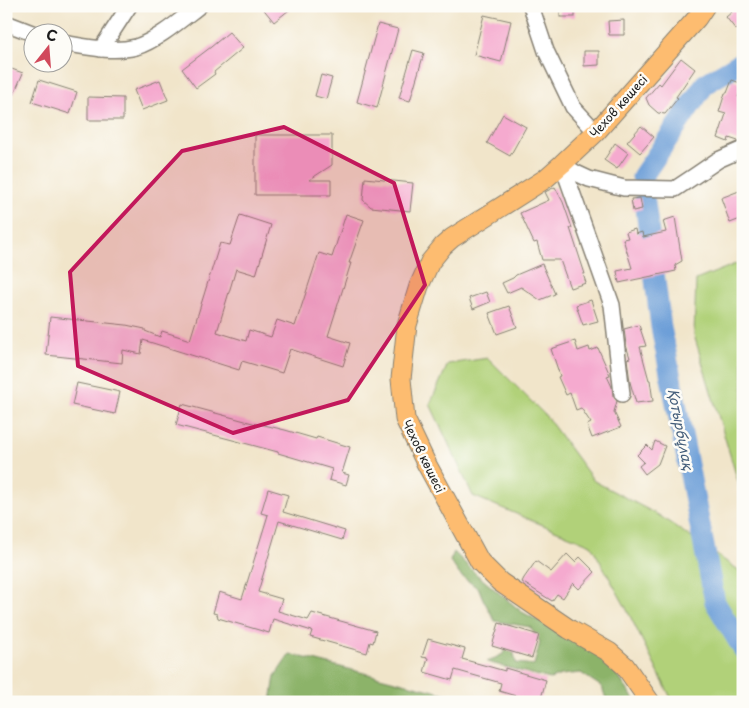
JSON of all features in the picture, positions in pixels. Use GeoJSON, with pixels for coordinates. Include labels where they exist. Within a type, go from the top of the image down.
{"type":"FeatureCollection","features":[{"type":"Feature","properties":{"kind":"main road","name":"Чехов көшесі"},"geometry":{"type":"LineString","coordinates":[[650,702],[625,666],[609,652],[569,629],[500,582],[480,562],[426,463],[405,419],[400,379],[407,325],[419,286],[430,262],[452,238],[545,179],[562,164],[596,132],[699,10]]}},
{"type":"Feature","properties":{"kind":"street"},"geometry":{"type":"LineString","coordinates":[[101,49],[129,6]]}},
{"type":"Feature","properties":{"kind":"street"},"geometry":{"type":"LineString","coordinates":[[72,45],[120,50],[138,46],[155,38],[199,6]]}},
{"type":"Feature","properties":{"kind":"street"},"geometry":{"type":"LineString","coordinates":[[532,6],[546,51],[573,107],[596,132]]}},
{"type":"Feature","properties":{"kind":"street"},"geometry":{"type":"LineString","coordinates":[[6,23],[22,29]]}},
{"type":"Feature","properties":{"kind":"street"},"geometry":{"type":"LineString","coordinates":[[562,164],[582,176],[624,188],[675,189],[718,160],[743,149]]}},
{"type":"Feature","properties":{"kind":"street"},"geometry":{"type":"LineString","coordinates":[[562,164],[612,305],[622,394]]}},
{"type":"Feature","properties":{"kind":"highlighted area"},"geometry":{"type":"Polygon","coordinates":[[[284,127],[394,183],[425,285],[348,400],[233,433],[78,366],[70,272],[182,151],[284,127]]]}},
{"type":"Feature","properties":{"kind":"green space"},"geometry":{"type":"Polygon","coordinates":[[[743,261],[743,498],[694,335],[696,280],[743,261]]]}},
{"type":"Feature","properties":{"kind":"green space"},"geometry":{"type":"Polygon","coordinates":[[[488,358],[546,416],[594,481],[660,516],[743,573],[743,702],[673,702],[625,606],[591,545],[473,496],[430,404],[448,364],[488,358]]]}},
{"type":"Feature","properties":{"kind":"green space"},"geometry":{"type":"Polygon","coordinates":[[[454,552],[476,574],[522,612],[573,639],[608,662],[636,702],[607,702],[602,687],[581,673],[561,675],[550,679],[487,662],[503,654],[508,643],[512,645],[516,663],[534,665],[540,642],[530,627],[495,621],[479,589],[460,575],[450,561],[454,552]]]}},
{"type":"Feature","properties":{"kind":"green space"},"geometry":{"type":"Polygon","coordinates":[[[290,654],[477,702],[271,702],[275,676],[290,654]]]}},
{"type":"Feature","properties":{"kind":"building"},"geometry":{"type":"Polygon","coordinates":[[[261,6],[294,6],[274,22],[261,6]]]}},
{"type":"Feature","properties":{"kind":"building"},"geometry":{"type":"Polygon","coordinates":[[[560,6],[575,6],[575,17],[560,17],[560,6]]]}},
{"type":"Feature","properties":{"kind":"building"},"geometry":{"type":"Polygon","coordinates":[[[728,6],[743,6],[743,24],[736,30],[726,17],[732,12],[728,6]]]}},
{"type":"Feature","properties":{"kind":"building"},"geometry":{"type":"Polygon","coordinates":[[[484,15],[511,21],[501,62],[474,55],[484,15]]]}},
{"type":"Feature","properties":{"kind":"building"},"geometry":{"type":"Polygon","coordinates":[[[624,20],[624,35],[609,35],[608,21],[624,20]]]}},
{"type":"Feature","properties":{"kind":"building"},"geometry":{"type":"Polygon","coordinates":[[[378,24],[398,29],[377,108],[357,102],[378,24]]]}},
{"type":"Feature","properties":{"kind":"building"},"geometry":{"type":"Polygon","coordinates":[[[229,32],[243,48],[214,72],[215,74],[196,88],[182,69],[229,32]]]}},
{"type":"Feature","properties":{"kind":"building"},"geometry":{"type":"Polygon","coordinates":[[[413,50],[424,53],[410,101],[399,98],[413,50]]]}},
{"type":"Feature","properties":{"kind":"building"},"geometry":{"type":"Polygon","coordinates":[[[584,51],[599,51],[599,65],[584,66],[584,51]]]}},
{"type":"Feature","properties":{"kind":"building"},"geometry":{"type":"Polygon","coordinates":[[[681,58],[695,69],[676,97],[678,98],[665,114],[658,113],[649,105],[646,98],[659,83],[661,85],[681,58]]]}},
{"type":"Feature","properties":{"kind":"building"},"geometry":{"type":"Polygon","coordinates":[[[6,67],[23,73],[14,94],[6,90],[6,67]]]}},
{"type":"Feature","properties":{"kind":"building"},"geometry":{"type":"Polygon","coordinates":[[[321,75],[332,78],[326,99],[315,96],[321,75]]]}},
{"type":"Feature","properties":{"kind":"building"},"geometry":{"type":"Polygon","coordinates":[[[39,80],[77,92],[70,114],[32,102],[39,80]]]}},
{"type":"Feature","properties":{"kind":"building"},"geometry":{"type":"Polygon","coordinates":[[[160,80],[168,100],[142,110],[134,90],[160,80]]]}},
{"type":"Feature","properties":{"kind":"building"},"geometry":{"type":"Polygon","coordinates":[[[732,80],[743,84],[738,97],[743,99],[743,140],[738,141],[729,138],[728,142],[718,138],[726,114],[719,112],[725,93],[727,93],[732,80]]]}},
{"type":"Feature","properties":{"kind":"building"},"geometry":{"type":"Polygon","coordinates":[[[88,97],[123,98],[123,120],[88,120],[88,97]]]}},
{"type":"Feature","properties":{"kind":"building"},"geometry":{"type":"Polygon","coordinates":[[[503,114],[526,127],[510,156],[487,143],[503,114]]]}},
{"type":"Feature","properties":{"kind":"building"},"geometry":{"type":"Polygon","coordinates":[[[641,126],[654,137],[640,153],[627,142],[641,126]]]}},
{"type":"Feature","properties":{"kind":"building"},"geometry":{"type":"Polygon","coordinates":[[[255,135],[332,135],[332,165],[309,180],[331,180],[331,195],[255,195],[255,135]]]}},
{"type":"Feature","properties":{"kind":"building"},"geometry":{"type":"Polygon","coordinates":[[[615,143],[628,153],[617,169],[604,160],[615,143]]]}},
{"type":"Feature","properties":{"kind":"building"},"geometry":{"type":"Polygon","coordinates":[[[365,178],[413,183],[410,211],[371,207],[363,200],[365,178]]]}},
{"type":"Feature","properties":{"kind":"building"},"geometry":{"type":"Polygon","coordinates":[[[555,187],[563,202],[572,228],[570,228],[585,274],[583,274],[586,283],[570,288],[560,260],[542,260],[537,242],[534,243],[520,213],[549,200],[545,192],[555,187]]]}},
{"type":"Feature","properties":{"kind":"building"},"geometry":{"type":"Polygon","coordinates":[[[739,191],[743,201],[743,218],[730,223],[721,198],[739,191]]]}},
{"type":"Feature","properties":{"kind":"building"},"geometry":{"type":"Polygon","coordinates":[[[640,198],[642,209],[633,211],[631,199],[640,198]]]}},
{"type":"Feature","properties":{"kind":"building"},"geometry":{"type":"Polygon","coordinates":[[[346,214],[364,220],[349,263],[351,263],[328,336],[350,343],[343,366],[290,349],[282,373],[242,361],[239,370],[143,340],[141,354],[123,350],[122,363],[46,355],[50,317],[126,325],[145,329],[145,331],[160,337],[162,331],[190,340],[220,243],[230,245],[240,215],[271,225],[256,275],[236,269],[217,332],[246,341],[249,330],[271,337],[277,320],[295,326],[319,253],[332,257],[346,214]]]}},
{"type":"Feature","properties":{"kind":"building"},"geometry":{"type":"Polygon","coordinates":[[[675,217],[682,261],[675,265],[676,271],[619,283],[617,271],[632,268],[623,239],[628,238],[626,232],[635,229],[636,234],[642,232],[643,237],[666,232],[663,221],[675,217]]]}},
{"type":"Feature","properties":{"kind":"building"},"geometry":{"type":"Polygon","coordinates":[[[542,264],[555,294],[540,300],[521,287],[507,293],[502,283],[542,264]]]}},
{"type":"Feature","properties":{"kind":"building"},"geometry":{"type":"Polygon","coordinates":[[[486,292],[490,302],[473,309],[469,298],[486,292]]]}},
{"type":"Feature","properties":{"kind":"building"},"geometry":{"type":"Polygon","coordinates":[[[591,300],[598,321],[583,325],[576,305],[591,300]]]}},
{"type":"Feature","properties":{"kind":"building"},"geometry":{"type":"Polygon","coordinates":[[[509,306],[517,327],[497,334],[489,313],[509,306]]]}},
{"type":"Feature","properties":{"kind":"building"},"geometry":{"type":"Polygon","coordinates":[[[639,325],[646,346],[640,347],[650,380],[653,401],[636,403],[630,382],[627,359],[630,358],[624,329],[639,325]]]}},
{"type":"Feature","properties":{"kind":"building"},"geometry":{"type":"Polygon","coordinates":[[[575,341],[578,351],[589,347],[590,351],[598,348],[610,375],[607,376],[612,387],[613,396],[617,401],[614,412],[621,427],[592,438],[587,425],[591,423],[581,408],[576,410],[570,393],[566,395],[558,377],[560,376],[551,349],[575,341]]]}},
{"type":"Feature","properties":{"kind":"building"},"geometry":{"type":"Polygon","coordinates":[[[77,383],[120,392],[115,414],[72,405],[77,383]]]}},
{"type":"Feature","properties":{"kind":"building"},"geometry":{"type":"Polygon","coordinates":[[[182,404],[316,439],[317,437],[350,447],[342,473],[349,475],[346,485],[329,480],[332,469],[278,452],[176,425],[182,404]]]}},
{"type":"Feature","properties":{"kind":"building"},"geometry":{"type":"Polygon","coordinates":[[[655,441],[665,446],[658,464],[645,474],[639,466],[644,462],[637,455],[647,445],[652,450],[655,441]]]}},
{"type":"Feature","properties":{"kind":"building"},"geometry":{"type":"Polygon","coordinates":[[[268,489],[288,495],[283,512],[345,531],[342,540],[279,521],[258,592],[282,599],[278,611],[308,620],[312,613],[376,631],[373,643],[370,642],[367,653],[310,637],[312,631],[273,619],[269,633],[218,618],[217,614],[213,613],[219,592],[242,599],[268,515],[261,513],[268,489]]]}},
{"type":"Feature","properties":{"kind":"building"},"geometry":{"type":"Polygon","coordinates":[[[567,554],[575,562],[580,557],[595,572],[579,589],[573,583],[563,598],[557,594],[552,601],[522,582],[536,561],[551,572],[567,554]]]}},
{"type":"Feature","properties":{"kind":"building"},"geometry":{"type":"Polygon","coordinates":[[[499,623],[539,635],[532,658],[492,646],[499,623]]]}},
{"type":"Feature","properties":{"kind":"building"},"geometry":{"type":"Polygon","coordinates":[[[428,639],[465,649],[462,659],[505,671],[505,668],[546,680],[540,702],[499,691],[501,683],[455,670],[452,680],[424,672],[428,658],[422,657],[428,639]]]}},
{"type":"Feature","properties":{"kind":"waterway","name":"Қотырбұлақ"},"geometry":{"type":"LineString","coordinates":[[642,177],[705,84],[743,61]]}},
{"type":"Feature","properties":{"kind":"waterway","name":"Қотырбұлақ"},"geometry":{"type":"LineString","coordinates":[[645,202],[661,327],[715,602],[743,649]]}}]}
